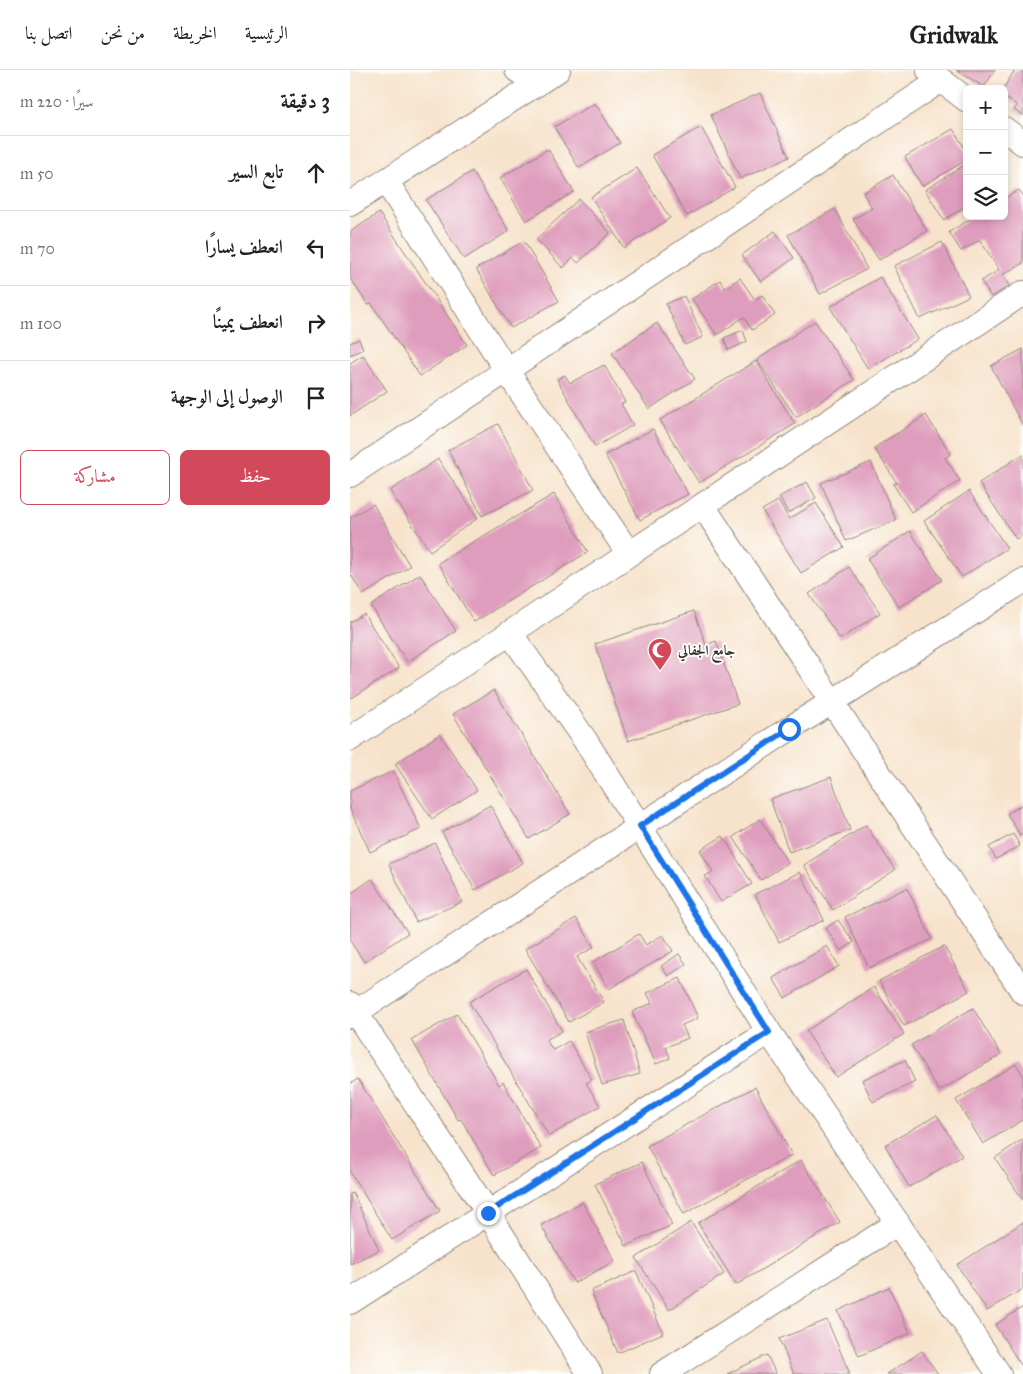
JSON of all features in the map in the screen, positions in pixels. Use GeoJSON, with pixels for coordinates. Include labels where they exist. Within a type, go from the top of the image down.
{"type":"FeatureCollection","features":[{"type":"Feature","properties":{"kind":"street"},"geometry":{"type":"LineString","coordinates":[[516,70],[537,84]]}},
{"type":"Feature","properties":{"kind":"street"},"geometry":{"type":"LineString","coordinates":[[350,204],[558,70]]}},
{"type":"Feature","properties":{"kind":"street"},"geometry":{"type":"LineString","coordinates":[[350,475],[506,371],[934,75],[963,97]]}},
{"type":"Feature","properties":{"kind":"street"},"geometry":{"type":"LineString","coordinates":[[1005,130],[1023,143]]}},
{"type":"Feature","properties":{"kind":"street"},"geometry":{"type":"LineString","coordinates":[[386,181],[506,371],[629,554]]}},
{"type":"Feature","properties":{"kind":"street"},"geometry":{"type":"LineString","coordinates":[[350,739],[1023,293]]}},
{"type":"Feature","properties":{"kind":"street"},"geometry":{"type":"LineString","coordinates":[[703,506],[1023,992]]}},
{"type":"Feature","properties":{"kind":"street"},"geometry":{"type":"LineString","coordinates":[[590,1374],[488,1213],[352,1011],[1023,580]]}},
{"type":"Feature","properties":{"kind":"street"},"geometry":{"type":"LineString","coordinates":[[510,633],[585,740],[769,1032],[999,1374]]}},
{"type":"Feature","properties":{"kind":"street"},"geometry":{"type":"LineString","coordinates":[[350,1302],[769,1032]]}},
{"type":"Feature","properties":{"kind":"street"},"geometry":{"type":"LineString","coordinates":[[662,1374],[898,1223]]}},
{"type":"Feature","properties":{"kind":"building"},"geometry":{"type":"Polygon","coordinates":[[[956,70],[995,70],[985,85],[981,85],[956,70]]]}},
{"type":"Feature","properties":{"kind":"building"},"geometry":{"type":"Polygon","coordinates":[[[1015,70],[1023,70],[1023,116],[1014,110],[1017,105],[1008,99],[1008,85],[1006,85],[1015,70]]]}},
{"type":"Feature","properties":{"kind":"building"},"geometry":{"type":"Polygon","coordinates":[[[760,93],[789,157],[740,179],[711,115],[760,93]]]}},
{"type":"Feature","properties":{"kind":"building"},"geometry":{"type":"Polygon","coordinates":[[[595,103],[620,143],[579,168],[554,127],[595,103]]]}},
{"type":"Feature","properties":{"kind":"building"},"geometry":{"type":"Polygon","coordinates":[[[701,127],[735,187],[687,216],[652,155],[701,127]]]}},
{"type":"Feature","properties":{"kind":"building"},"geometry":{"type":"Polygon","coordinates":[[[953,129],[963,145],[963,162],[922,186],[905,157],[953,129]]]}},
{"type":"Feature","properties":{"kind":"building"},"geometry":{"type":"Polygon","coordinates":[[[548,149],[574,192],[526,221],[500,178],[548,149]]]}},
{"type":"Feature","properties":{"kind":"building"},"geometry":{"type":"Polygon","coordinates":[[[963,166],[963,208],[944,220],[925,190],[963,166]]]}},
{"type":"Feature","properties":{"kind":"building"},"geometry":{"type":"Polygon","coordinates":[[[637,168],[670,218],[624,248],[591,197],[637,168]]]}},
{"type":"Feature","properties":{"kind":"building"},"geometry":{"type":"Polygon","coordinates":[[[472,171],[509,231],[464,259],[426,200],[472,171]]]}},
{"type":"Feature","properties":{"kind":"building"},"geometry":{"type":"Polygon","coordinates":[[[893,175],[927,231],[879,260],[853,219],[872,208],[863,193],[893,175]]]}},
{"type":"Feature","properties":{"kind":"building"},"geometry":{"type":"Polygon","coordinates":[[[1019,190],[1023,195],[1023,263],[1002,275],[1009,286],[991,297],[981,281],[999,270],[980,240],[961,251],[949,232],[968,220],[1008,220],[1008,197],[1019,190]]]}},
{"type":"Feature","properties":{"kind":"building"},"geometry":{"type":"Polygon","coordinates":[[[579,199],[610,233],[578,263],[573,258],[563,268],[536,239],[579,199]]]}},
{"type":"Feature","properties":{"kind":"building"},"geometry":{"type":"Polygon","coordinates":[[[835,209],[867,269],[820,294],[788,235],[835,209]]]}},
{"type":"Feature","properties":{"kind":"building"},"geometry":{"type":"Polygon","coordinates":[[[379,213],[467,345],[420,376],[371,303],[368,305],[350,278],[350,232],[379,213]]]}},
{"type":"Feature","properties":{"kind":"building"},"geometry":{"type":"Polygon","coordinates":[[[775,231],[794,258],[761,282],[742,255],[775,231]]]}},
{"type":"Feature","properties":{"kind":"building"},"geometry":{"type":"Polygon","coordinates":[[[524,241],[559,301],[511,328],[476,269],[524,241]]]}},
{"type":"Feature","properties":{"kind":"building"},"geometry":{"type":"Polygon","coordinates":[[[942,242],[969,296],[920,319],[894,266],[942,242]]]}},
{"type":"Feature","properties":{"kind":"building"},"geometry":{"type":"Polygon","coordinates":[[[880,277],[918,339],[868,369],[830,307],[880,277]]]}},
{"type":"Feature","properties":{"kind":"building"},"geometry":{"type":"Polygon","coordinates":[[[740,278],[755,300],[762,295],[775,315],[752,330],[744,317],[717,335],[692,299],[720,280],[725,288],[740,278]]]}},
{"type":"Feature","properties":{"kind":"building"},"geometry":{"type":"Polygon","coordinates":[[[684,296],[703,337],[685,345],[666,304],[684,296]]]}},
{"type":"Feature","properties":{"kind":"building"},"geometry":{"type":"Polygon","coordinates":[[[815,321],[854,380],[796,417],[757,360],[815,321]]]}},
{"type":"Feature","properties":{"kind":"building"},"geometry":{"type":"Polygon","coordinates":[[[657,323],[695,379],[649,409],[612,353],[657,323]]]}},
{"type":"Feature","properties":{"kind":"building"},"geometry":{"type":"Polygon","coordinates":[[[743,330],[747,342],[728,350],[724,338],[743,330]]]}},
{"type":"Feature","properties":{"kind":"building"},"geometry":{"type":"Polygon","coordinates":[[[359,339],[363,349],[350,355],[350,343],[359,339]]]}},
{"type":"Feature","properties":{"kind":"building"},"geometry":{"type":"Polygon","coordinates":[[[1023,349],[1023,426],[991,366],[1023,349]]]}},
{"type":"Feature","properties":{"kind":"building"},"geometry":{"type":"Polygon","coordinates":[[[363,355],[387,391],[350,416],[350,363],[363,355]]]}},
{"type":"Feature","properties":{"kind":"building"},"geometry":{"type":"Polygon","coordinates":[[[756,361],[795,424],[699,483],[660,420],[756,361]]]}},
{"type":"Feature","properties":{"kind":"building"},"geometry":{"type":"Polygon","coordinates":[[[604,365],[625,402],[621,404],[633,425],[595,447],[557,379],[565,375],[570,383],[604,365]]]}},
{"type":"Feature","properties":{"kind":"building"},"geometry":{"type":"Polygon","coordinates":[[[926,415],[951,454],[945,458],[960,481],[911,512],[893,484],[897,483],[874,448],[926,415]]]}},
{"type":"Feature","properties":{"kind":"building"},"geometry":{"type":"Polygon","coordinates":[[[498,424],[533,490],[482,516],[448,450],[498,424]]]}},
{"type":"Feature","properties":{"kind":"building"},"geometry":{"type":"Polygon","coordinates":[[[653,429],[688,494],[640,520],[605,455],[653,429]]]}},
{"type":"Feature","properties":{"kind":"building"},"geometry":{"type":"Polygon","coordinates":[[[1023,454],[1023,534],[1016,539],[979,483],[1023,454]]]}},
{"type":"Feature","properties":{"kind":"building"},"geometry":{"type":"Polygon","coordinates":[[[438,459],[478,518],[430,551],[390,491],[438,459]]]}},
{"type":"Feature","properties":{"kind":"building"},"geometry":{"type":"Polygon","coordinates":[[[871,462],[896,520],[846,541],[821,483],[871,462]]]}},
{"type":"Feature","properties":{"kind":"building"},"geometry":{"type":"Polygon","coordinates":[[[807,482],[816,498],[788,513],[779,497],[807,482]]]}},
{"type":"Feature","properties":{"kind":"building"},"geometry":{"type":"Polygon","coordinates":[[[969,491],[1007,548],[962,577],[924,521],[969,491]]]}},
{"type":"Feature","properties":{"kind":"building"},"geometry":{"type":"Polygon","coordinates":[[[554,494],[588,552],[474,622],[438,563],[554,494]]]}},
{"type":"Feature","properties":{"kind":"building"},"geometry":{"type":"Polygon","coordinates":[[[778,501],[789,519],[816,503],[844,547],[801,573],[762,510],[778,501]]]}},
{"type":"Feature","properties":{"kind":"building"},"geometry":{"type":"Polygon","coordinates":[[[373,504],[410,566],[363,595],[350,573],[350,518],[373,504]]]}},
{"type":"Feature","properties":{"kind":"building"},"geometry":{"type":"Polygon","coordinates":[[[910,531],[942,580],[899,607],[867,559],[910,531]]]}},
{"type":"Feature","properties":{"kind":"building"},"geometry":{"type":"Polygon","coordinates":[[[849,567],[880,613],[840,639],[809,594],[849,567]]]}},
{"type":"Feature","properties":{"kind":"building"},"geometry":{"type":"Polygon","coordinates":[[[420,574],[456,631],[407,662],[371,606],[420,574]]]}},
{"type":"Feature","properties":{"kind":"building"},"geometry":{"type":"Polygon","coordinates":[[[694,611],[706,645],[716,641],[738,704],[628,741],[595,644],[694,611]]]}},
{"type":"Feature","properties":{"kind":"building"},"geometry":{"type":"Polygon","coordinates":[[[364,614],[399,668],[352,698],[350,694],[350,622],[364,614]]]}},
{"type":"Feature","properties":{"kind":"building"},"geometry":{"type":"Polygon","coordinates":[[[494,690],[570,814],[529,839],[453,714],[494,690]]]}},
{"type":"Feature","properties":{"kind":"building"},"geometry":{"type":"Polygon","coordinates":[[[440,734],[477,790],[432,819],[395,764],[440,734]]]}},
{"type":"Feature","properties":{"kind":"building"},"geometry":{"type":"Polygon","coordinates":[[[393,771],[421,829],[370,852],[350,809],[350,791],[393,771]]]}},
{"type":"Feature","properties":{"kind":"building"},"geometry":{"type":"Polygon","coordinates":[[[831,777],[850,830],[789,852],[770,799],[831,777]]]}},
{"type":"Feature","properties":{"kind":"building"},"geometry":{"type":"Polygon","coordinates":[[[1023,804],[1023,833],[1020,835],[1007,814],[1023,804]]]}},
{"type":"Feature","properties":{"kind":"building"},"geometry":{"type":"Polygon","coordinates":[[[490,805],[523,863],[475,890],[442,832],[490,805]]]}},
{"type":"Feature","properties":{"kind":"building"},"geometry":{"type":"Polygon","coordinates":[[[760,819],[788,863],[761,880],[733,837],[760,819]]]}},
{"type":"Feature","properties":{"kind":"building"},"geometry":{"type":"Polygon","coordinates":[[[866,825],[895,870],[833,910],[804,865],[866,825]]]}},
{"type":"Feature","properties":{"kind":"building"},"geometry":{"type":"Polygon","coordinates":[[[1013,834],[1020,846],[996,859],[989,847],[1013,834]]]}},
{"type":"Feature","properties":{"kind":"building"},"geometry":{"type":"Polygon","coordinates":[[[723,836],[752,884],[721,902],[705,876],[713,872],[700,850],[723,836]]]}},
{"type":"Feature","properties":{"kind":"building"},"geometry":{"type":"Polygon","coordinates":[[[435,843],[462,902],[416,922],[389,864],[435,843]]]}},
{"type":"Feature","properties":{"kind":"building"},"geometry":{"type":"Polygon","coordinates":[[[800,872],[824,920],[779,942],[755,894],[800,872]]]}},
{"type":"Feature","properties":{"kind":"building"},"geometry":{"type":"Polygon","coordinates":[[[372,879],[408,933],[364,962],[350,941],[350,894],[372,879]]]}},
{"type":"Feature","properties":{"kind":"building"},"geometry":{"type":"Polygon","coordinates":[[[907,888],[932,939],[869,968],[845,917],[907,888]]]}},
{"type":"Feature","properties":{"kind":"building"},"geometry":{"type":"Polygon","coordinates":[[[576,918],[594,947],[577,957],[604,1002],[569,1022],[525,949],[576,918]]]}},
{"type":"Feature","properties":{"kind":"building"},"geometry":{"type":"Polygon","coordinates":[[[838,920],[854,942],[841,951],[826,928],[838,920]]]}},
{"type":"Feature","properties":{"kind":"building"},"geometry":{"type":"Polygon","coordinates":[[[639,934],[646,945],[663,935],[673,951],[609,989],[593,962],[639,934]]]}},
{"type":"Feature","properties":{"kind":"building"},"geometry":{"type":"Polygon","coordinates":[[[827,946],[839,966],[785,998],[773,978],[827,946]]]}},
{"type":"Feature","properties":{"kind":"building"},"geometry":{"type":"Polygon","coordinates":[[[944,946],[969,991],[904,1026],[879,981],[944,946]]]}},
{"type":"Feature","properties":{"kind":"building"},"geometry":{"type":"Polygon","coordinates":[[[679,954],[686,964],[668,976],[661,966],[679,954]]]}},
{"type":"Feature","properties":{"kind":"building"},"geometry":{"type":"Polygon","coordinates":[[[526,969],[562,1031],[546,1040],[553,1050],[569,1041],[592,1080],[586,1083],[600,1106],[549,1136],[469,1002],[526,969]]]}},
{"type":"Feature","properties":{"kind":"building"},"geometry":{"type":"Polygon","coordinates":[[[680,978],[698,1018],[682,1025],[688,1038],[666,1047],[670,1058],[656,1064],[632,1012],[652,1003],[647,993],[680,978]]]}},
{"type":"Feature","properties":{"kind":"building"},"geometry":{"type":"Polygon","coordinates":[[[874,987],[904,1034],[836,1077],[806,1031],[874,987]]]}},
{"type":"Feature","properties":{"kind":"building"},"geometry":{"type":"Polygon","coordinates":[[[973,1008],[1001,1055],[939,1091],[911,1045],[973,1008]]]}},
{"type":"Feature","properties":{"kind":"building"},"geometry":{"type":"Polygon","coordinates":[[[457,1014],[499,1085],[503,1082],[541,1148],[494,1175],[461,1119],[458,1120],[412,1040],[457,1014]]]}},
{"type":"Feature","properties":{"kind":"building"},"geometry":{"type":"Polygon","coordinates":[[[624,1020],[640,1074],[602,1085],[585,1032],[624,1020]]]}},
{"type":"Feature","properties":{"kind":"building"},"geometry":{"type":"Polygon","coordinates":[[[905,1060],[915,1082],[873,1102],[862,1080],[905,1060]]]}},
{"type":"Feature","properties":{"kind":"building"},"geometry":{"type":"Polygon","coordinates":[[[1016,1064],[1023,1075],[1023,1120],[983,1144],[956,1100],[1016,1064]]]}},
{"type":"Feature","properties":{"kind":"building"},"geometry":{"type":"Polygon","coordinates":[[[358,1079],[440,1211],[392,1240],[350,1172],[350,1084],[358,1079]]]}},
{"type":"Feature","properties":{"kind":"building"},"geometry":{"type":"Polygon","coordinates":[[[755,1087],[792,1155],[684,1214],[647,1146],[755,1087]]]}},
{"type":"Feature","properties":{"kind":"building"},"geometry":{"type":"Polygon","coordinates":[[[937,1115],[962,1156],[909,1187],[885,1145],[937,1115]]]}},
{"type":"Feature","properties":{"kind":"building"},"geometry":{"type":"Polygon","coordinates":[[[1023,1139],[1023,1200],[995,1158],[1023,1139]]]}},
{"type":"Feature","properties":{"kind":"building"},"geometry":{"type":"Polygon","coordinates":[[[801,1160],[840,1222],[736,1285],[698,1223],[801,1160]]]}},
{"type":"Feature","properties":{"kind":"building"},"geometry":{"type":"Polygon","coordinates":[[[642,1162],[672,1225],[626,1246],[595,1184],[642,1162]]]}},
{"type":"Feature","properties":{"kind":"building"},"geometry":{"type":"Polygon","coordinates":[[[353,1193],[379,1250],[350,1264],[350,1194],[353,1193]]]}},
{"type":"Feature","properties":{"kind":"building"},"geometry":{"type":"Polygon","coordinates":[[[582,1202],[615,1261],[574,1283],[541,1225],[582,1202]]]}},
{"type":"Feature","properties":{"kind":"building"},"geometry":{"type":"Polygon","coordinates":[[[691,1222],[724,1274],[669,1310],[636,1258],[691,1222]]]}},
{"type":"Feature","properties":{"kind":"building"},"geometry":{"type":"Polygon","coordinates":[[[1023,1222],[1023,1289],[987,1311],[957,1265],[1023,1222]]]}},
{"type":"Feature","properties":{"kind":"building"},"geometry":{"type":"Polygon","coordinates":[[[636,1271],[663,1333],[618,1353],[591,1291],[636,1271]]]}},
{"type":"Feature","properties":{"kind":"building"},"geometry":{"type":"Polygon","coordinates":[[[889,1287],[910,1333],[859,1356],[838,1311],[889,1287]]]}},
{"type":"Feature","properties":{"kind":"building"},"geometry":{"type":"Polygon","coordinates":[[[1023,1307],[1023,1368],[995,1325],[1023,1307]]]}},
{"type":"Feature","properties":{"kind":"building"},"geometry":{"type":"Polygon","coordinates":[[[827,1320],[850,1374],[794,1374],[779,1339],[827,1320]]]}},
{"type":"Feature","properties":{"kind":"building"},"geometry":{"type":"Polygon","coordinates":[[[922,1351],[938,1374],[887,1374],[922,1351]]]}},
{"type":"Feature","properties":{"kind":"building"},"geometry":{"type":"Polygon","coordinates":[[[767,1355],[776,1374],[727,1374],[767,1355]]]}},
{"type":"Feature","properties":{"kind":"place","name":"جامع الجفالي"},"geometry":{"type":"Point","coordinates":[660,671]}},
{"type":"Feature","properties":{"kind":"route"},"geometry":{"type":"LineString","coordinates":[[488,1213],[769,1032],[640,826],[789,729]]}}]}
